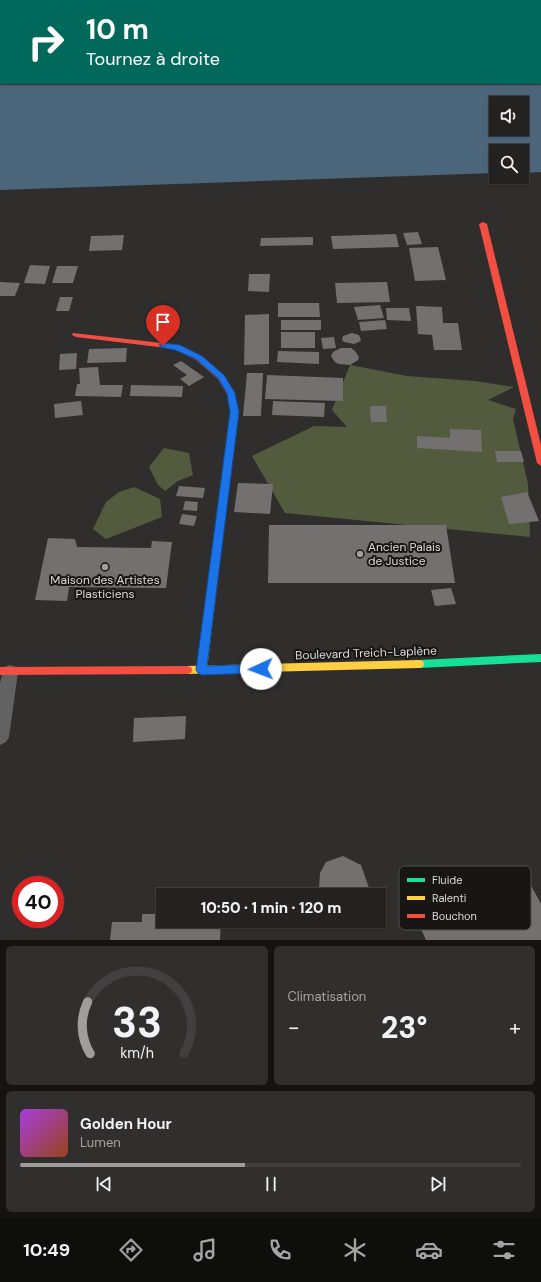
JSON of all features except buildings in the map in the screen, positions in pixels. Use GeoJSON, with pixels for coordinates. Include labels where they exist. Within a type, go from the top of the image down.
{"type":"FeatureCollection","features":[{"type":"Feature","properties":{"kind":"street"},"geometry":{"type":"LineString","coordinates":[[483,224],[541,463]]}},
{"type":"Feature","properties":{"kind":"street"},"geometry":{"type":"LineString","coordinates":[[76,335],[177,347],[199,358],[221,376],[231,393],[234,412],[202,670]]}},
{"type":"Feature","properties":{"kind":"street","name":"Boulevard Treich-Laplène"},"geometry":{"type":"LineString","coordinates":[[5,672],[202,670],[366,666],[541,658]]}},
{"type":"Feature","properties":{"kind":"lane"},"geometry":{"type":"LineString","coordinates":[[0,737],[5,672]]}},
{"type":"Feature","properties":{"kind":"green space"},"geometry":{"type":"Polygon","coordinates":[[[350,365],[407,376],[475,381],[514,387],[488,400],[516,409],[513,419],[528,484],[530,537],[285,513],[252,456],[314,426],[347,427],[332,410],[350,365]]]}},
{"type":"Feature","properties":{"kind":"green space"},"geometry":{"type":"Polygon","coordinates":[[[164,448],[189,453],[193,475],[178,481],[165,491],[158,485],[149,467],[164,448]]]}},
{"type":"Feature","properties":{"kind":"green space"},"geometry":{"type":"Polygon","coordinates":[[[134,487],[160,499],[162,517],[106,539],[93,529],[106,502],[119,492],[134,487]]]}},
{"type":"Feature","properties":{"kind":"water"},"geometry":{"type":"Polygon","coordinates":[[[0,84],[541,84],[541,172],[529,173],[529,144],[489,144],[489,173],[0,190],[0,84]]]}},
{"type":"Feature","properties":{"kind":"traffic: fast"},"geometry":{"type":"LineString","coordinates":[[202,670],[234,412],[231,394]]}},
{"type":"Feature","properties":{"kind":"traffic: fast"},"geometry":{"type":"LineString","coordinates":[[419,664],[541,658]]}},
{"type":"Feature","properties":{"kind":"traffic: slow"},"geometry":{"type":"LineString","coordinates":[[187,670],[419,664]]}},
{"type":"Feature","properties":{"kind":"traffic: jam"},"geometry":{"type":"LineString","coordinates":[[483,224],[541,463]]}},
{"type":"Feature","properties":{"kind":"traffic: jam"},"geometry":{"type":"LineString","coordinates":[[76,335],[177,347],[199,358],[221,377],[231,394]]}},
{"type":"Feature","properties":{"kind":"traffic: jam"},"geometry":{"type":"LineString","coordinates":[[0,671],[187,670]]}},
{"type":"Feature","properties":{"kind":"place","name":"Ancien Palais de Justice"},"geometry":{"type":"Point","coordinates":[360,554]}},
{"type":"Feature","properties":{"kind":"place","name":"Maison des Artistes Plasticiens"},"geometry":{"type":"Point","coordinates":[105,567]}},
{"type":"Feature","properties":{"kind":"route"},"geometry":{"type":"LineString","coordinates":[[163,346],[177,347],[199,358],[221,376],[231,393],[234,412],[202,670],[261,669]]}}]}
